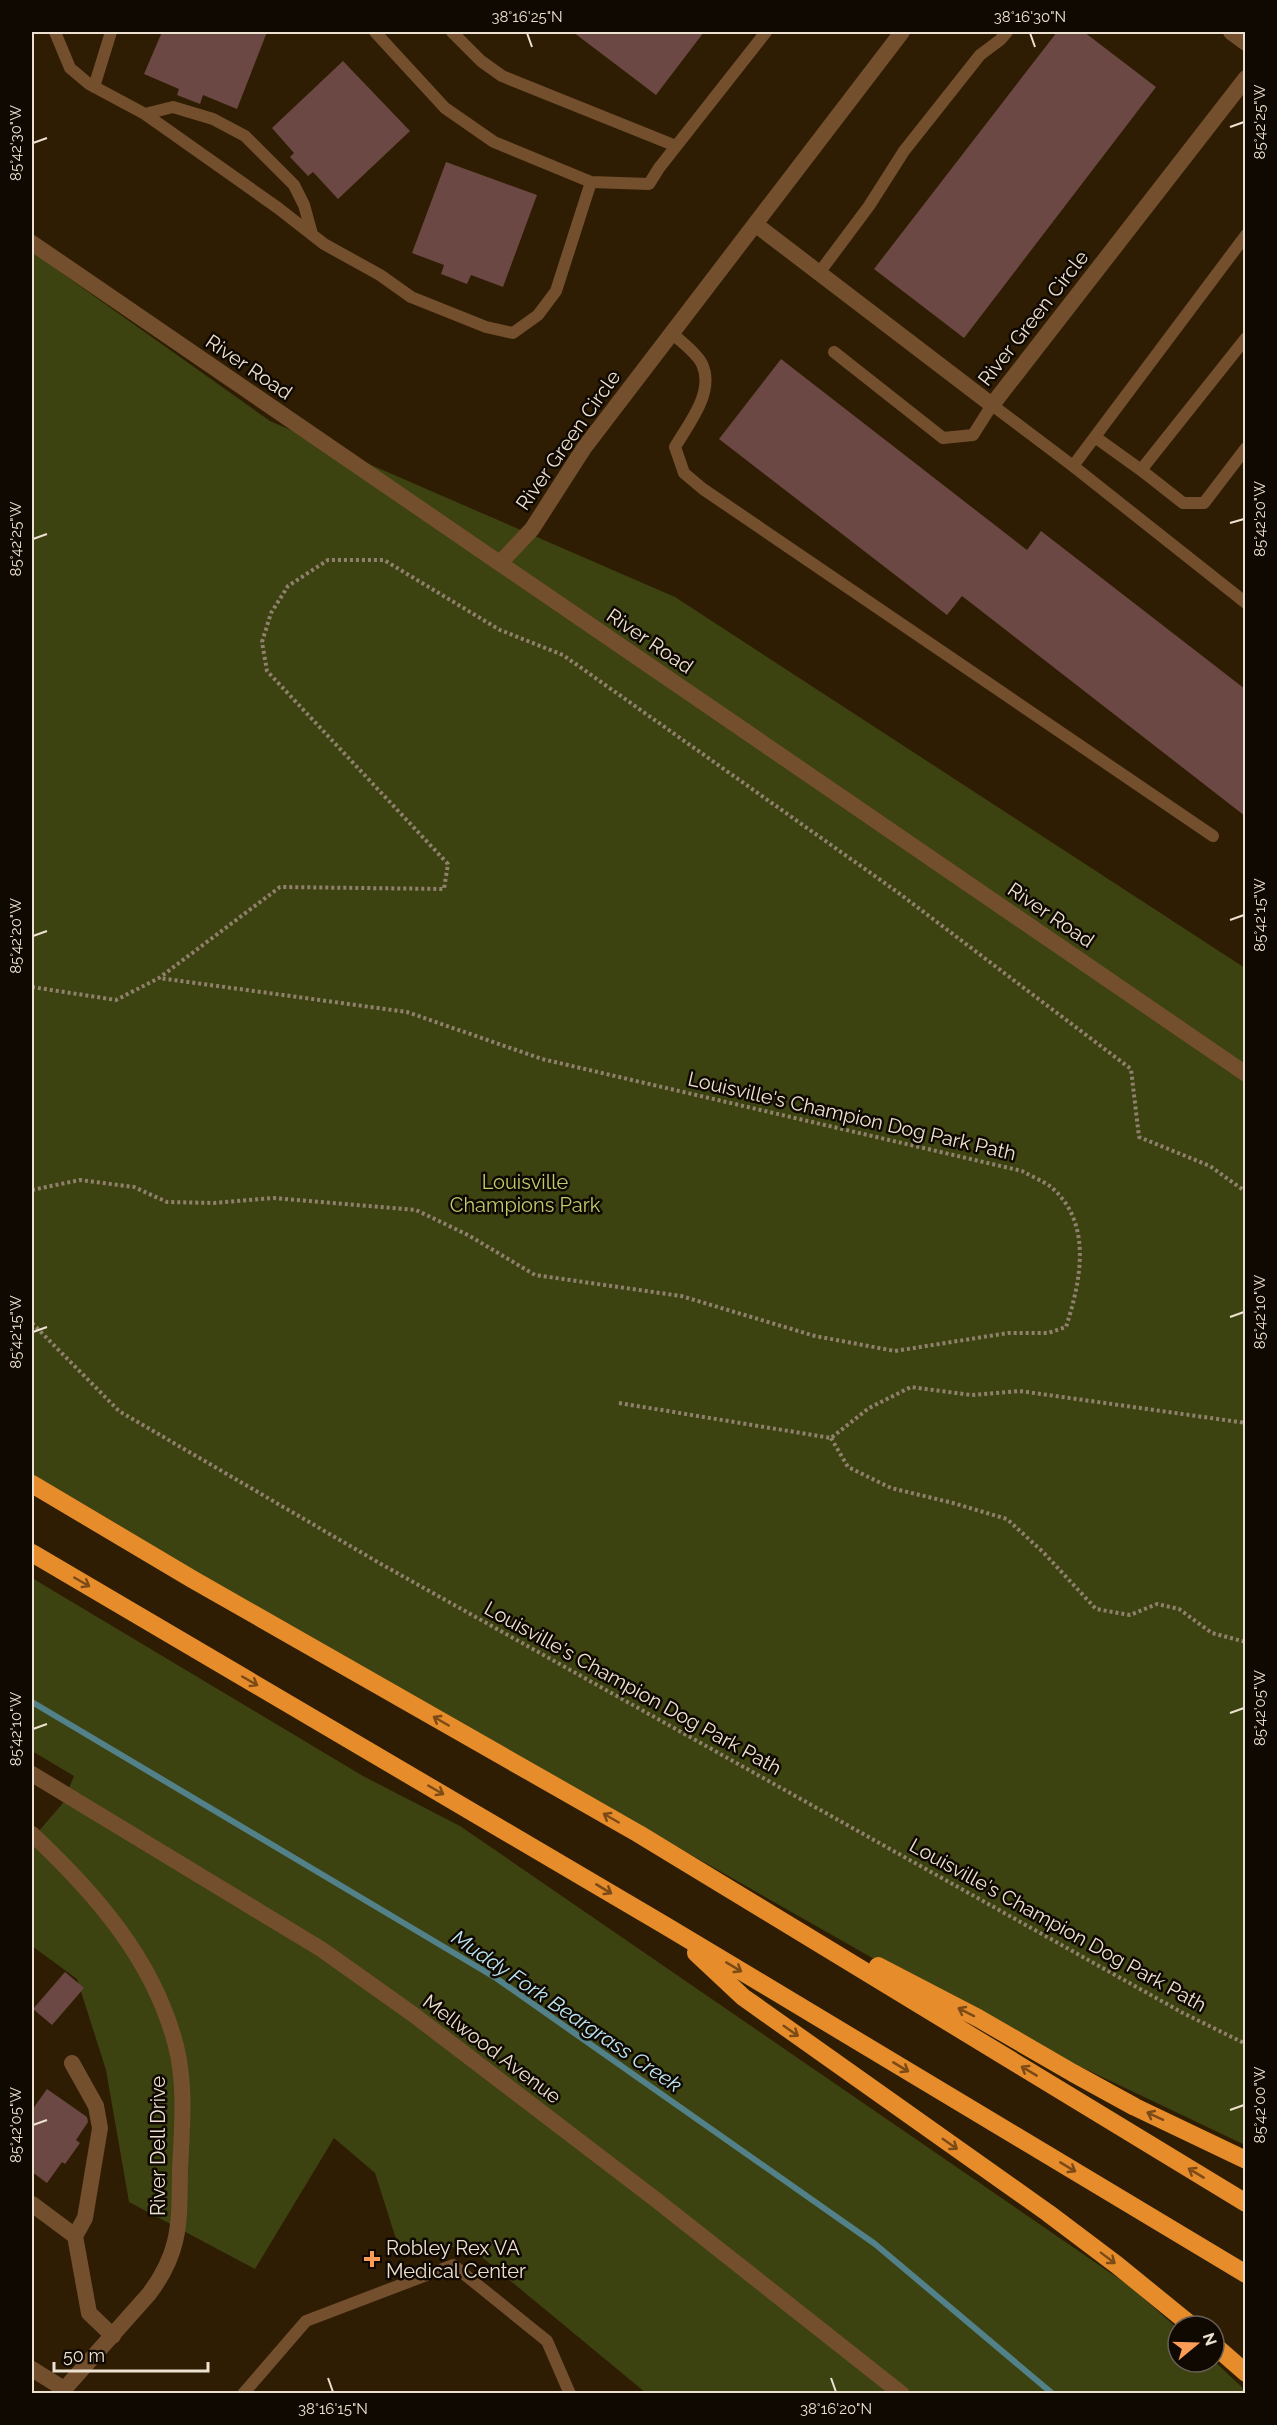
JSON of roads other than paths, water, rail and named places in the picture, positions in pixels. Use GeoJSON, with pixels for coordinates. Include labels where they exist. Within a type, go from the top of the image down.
{"type":"FeatureCollection","features":[{"type":"Feature","properties":{"kind":"highway"},"geometry":{"type":"LineString","coordinates":[[32,1484],[192,1580],[639,1834],[902,1979],[978,2018],[1135,2107],[1245,2160]]}},
{"type":"Feature","properties":{"kind":"highway"},"geometry":{"type":"LineString","coordinates":[[32,1553],[666,1926],[1245,2274]]}},
{"type":"Feature","properties":{"kind":"highway"},"geometry":{"type":"LineString","coordinates":[[639,1834],[1245,2203]]}},
{"type":"Feature","properties":{"kind":"highway"},"geometry":{"type":"LineString","coordinates":[[666,1926],[743,1997],[1048,2213],[1177,2314]]}},
{"type":"Feature","properties":{"kind":"highway"},"geometry":{"type":"LineString","coordinates":[[1226,2356],[1245,2373]]}},
{"type":"Feature","properties":{"kind":"street","name":"River Green Circle"},"geometry":{"type":"LineString","coordinates":[[500,563],[532,529],[584,448],[902,32]]}},
{"type":"Feature","properties":{"kind":"street","name":"River Green Circle"},"geometry":{"type":"LineString","coordinates":[[755,224],[992,405],[1245,78]]}},
{"type":"Feature","properties":{"kind":"street","name":"River Road"},"geometry":{"type":"LineString","coordinates":[[32,243],[1245,1074]]}},
{"type":"Feature","properties":{"kind":"street","name":"Mellwood Avenue"},"geometry":{"type":"LineString","coordinates":[[32,1774],[243,1900],[339,1962],[414,2015],[656,2199],[902,2394]]}},
{"type":"Feature","properties":{"kind":"street","name":"River Dell Drive"},"geometry":{"type":"LineString","coordinates":[[32,1834],[74,1873],[116,1923],[151,1981],[163,2006],[176,2047],[181,2082],[182,2114],[176,2242],[160,2280],[113,2336],[62,2391]]}},
{"type":"Feature","properties":{"kind":"street"},"geometry":{"type":"LineString","coordinates":[[72,2063],[96,2106],[100,2128],[85,2218],[75,2236],[89,2313],[113,2336]]}},
{"type":"Feature","properties":{"kind":"street"},"geometry":{"type":"LineString","coordinates":[[32,2204],[75,2236]]}},
{"type":"Feature","properties":{"kind":"street"},"geometry":{"type":"LineString","coordinates":[[32,2369],[62,2391]]}},
{"type":"Feature","properties":{"kind":"lane"},"geometry":{"type":"LineString","coordinates":[[55,32],[70,68],[94,87],[145,114],[278,208],[324,244],[380,275],[411,297],[486,327],[513,333],[538,315],[556,291],[591,182]]}},
{"type":"Feature","properties":{"kind":"lane"},"geometry":{"type":"LineString","coordinates":[[94,87],[111,32]]}},
{"type":"Feature","properties":{"kind":"lane"},"geometry":{"type":"LineString","coordinates":[[375,32],[446,108],[494,142],[591,182],[649,184],[766,32]]}},
{"type":"Feature","properties":{"kind":"lane"},"geometry":{"type":"LineString","coordinates":[[452,32],[481,61],[502,76],[676,146]]}},
{"type":"Feature","properties":{"kind":"lane"},"geometry":{"type":"LineString","coordinates":[[819,273],[869,206],[904,151],[980,55],[1000,40],[1006,32]]}},
{"type":"Feature","properties":{"kind":"lane"},"geometry":{"type":"LineString","coordinates":[[145,114],[173,107],[213,119],[245,136],[294,185],[304,205],[312,234]]}},
{"type":"Feature","properties":{"kind":"lane"},"geometry":{"type":"LineString","coordinates":[[1073,466],[1245,235]]}},
{"type":"Feature","properties":{"kind":"lane"},"geometry":{"type":"LineString","coordinates":[[672,333],[702,362],[706,380],[704,396],[675,447],[684,473],[703,489],[1213,836]]}},
{"type":"Feature","properties":{"kind":"lane"},"geometry":{"type":"LineString","coordinates":[[1141,470],[1245,338]]}},
{"type":"Feature","properties":{"kind":"lane"},"geometry":{"type":"LineString","coordinates":[[834,352],[943,438],[974,435],[992,405],[1073,466],[1245,603]]}},
{"type":"Feature","properties":{"kind":"lane"},"geometry":{"type":"LineString","coordinates":[[1095,436],[1183,503],[1204,503],[1245,448]]}},
{"type":"Feature","properties":{"kind":"lane"},"geometry":{"type":"LineString","coordinates":[[243,2394],[306,2321],[453,2265],[547,2341],[570,2394]]}},
{"type":"Feature","properties":{"kind":"waterway","name":"Muddy Fork Beargrass Creek"},"geometry":{"type":"LineString","coordinates":[[32,1702],[496,1978],[875,2244],[1053,2394]]}},
{"type":"Feature","properties":{"kind":"place","name":"Robley Rex VA Medical Center"},"geometry":{"type":"Point","coordinates":[372,2259]}},
{"type":"Feature","properties":{"kind":"park label","name":"Louisville Champions Park"},"geometry":{"type":"Point","coordinates":[525,1194]}}]}
